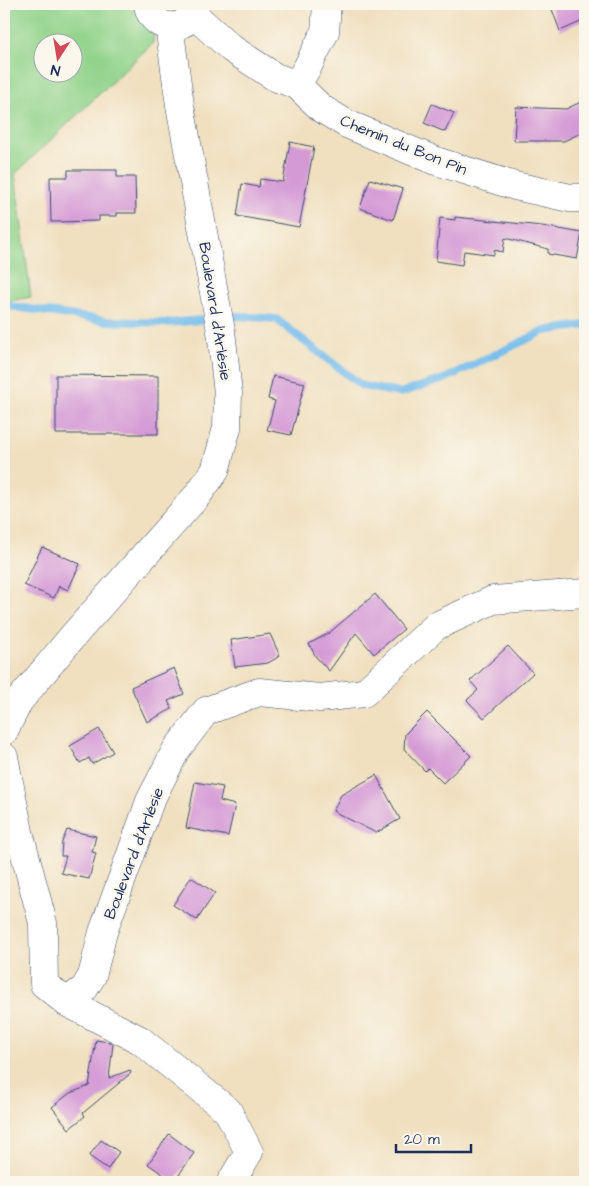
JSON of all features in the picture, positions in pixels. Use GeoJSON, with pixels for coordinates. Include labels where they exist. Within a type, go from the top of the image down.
{"type":"FeatureCollection","features":[{"type":"Feature","properties":{"kind":"street","name":"Chemin du Bon Pin"},"geometry":{"type":"LineString","coordinates":[[148,4],[151,14],[163,25],[187,15],[232,49],[275,77],[297,85],[322,108],[347,124],[436,161],[515,186],[570,198],[585,198]]}},
{"type":"Feature","properties":{"kind":"street"},"geometry":{"type":"LineString","coordinates":[[297,85],[325,32],[327,4]]}},
{"type":"Feature","properties":{"kind":"street","name":"Boulevard d'Arlésie"},"geometry":{"type":"LineString","coordinates":[[4,731],[19,701],[73,636],[196,497],[215,471],[226,428],[228,393],[220,322],[180,105],[170,40],[187,15]]}},
{"type":"Feature","properties":{"kind":"street","name":"Boulevard d'Arlésie"},"geometry":{"type":"LineString","coordinates":[[66,1002],[84,989],[92,976],[103,932],[150,801],[176,750],[206,711],[259,692],[320,698],[364,693],[436,626],[485,603],[493,600],[585,593]]}},
{"type":"Feature","properties":{"kind":"street"},"geometry":{"type":"LineString","coordinates":[[4,757],[19,832],[43,923],[44,984],[66,1002],[140,1040],[228,1111],[249,1152],[231,1182]]}},
{"type":"Feature","properties":{"kind":"green space"},"geometry":{"type":"Polygon","coordinates":[[[4,4],[156,4],[153,43],[15,174],[31,297],[4,302],[4,4]]]}},
{"type":"Feature","properties":{"kind":"building"},"geometry":{"type":"Polygon","coordinates":[[[550,4],[585,4],[585,20],[560,31],[550,4]]]}},
{"type":"Feature","properties":{"kind":"building"},"geometry":{"type":"Polygon","coordinates":[[[585,100],[585,131],[564,141],[514,141],[516,107],[566,109],[585,100]]]}},
{"type":"Feature","properties":{"kind":"building"},"geometry":{"type":"Polygon","coordinates":[[[432,104],[454,113],[445,132],[424,123],[432,104]]]}},
{"type":"Feature","properties":{"kind":"building"},"geometry":{"type":"Polygon","coordinates":[[[290,142],[314,147],[299,227],[237,216],[242,184],[259,187],[260,179],[283,182],[290,142]]]}},
{"type":"Feature","properties":{"kind":"building"},"geometry":{"type":"Polygon","coordinates":[[[68,170],[117,170],[117,177],[135,177],[136,213],[117,213],[117,216],[99,216],[99,221],[51,222],[50,177],[68,177],[68,170]]]}},
{"type":"Feature","properties":{"kind":"building"},"geometry":{"type":"Polygon","coordinates":[[[370,179],[403,189],[393,220],[360,208],[370,179]]]}},
{"type":"Feature","properties":{"kind":"building"},"geometry":{"type":"Polygon","coordinates":[[[455,217],[542,226],[582,233],[577,259],[548,254],[548,249],[505,238],[503,252],[494,250],[494,255],[464,251],[462,265],[436,261],[440,218],[455,220],[455,217]]]}},
{"type":"Feature","properties":{"kind":"building"},"geometry":{"type":"Polygon","coordinates":[[[56,375],[158,376],[158,434],[56,434],[56,375]]]}},
{"type":"Feature","properties":{"kind":"building"},"geometry":{"type":"Polygon","coordinates":[[[273,376],[305,383],[291,435],[267,430],[275,401],[268,399],[273,376]]]}},
{"type":"Feature","properties":{"kind":"building"},"geometry":{"type":"Polygon","coordinates":[[[42,547],[80,564],[68,590],[59,586],[54,598],[24,585],[42,547]]]}},
{"type":"Feature","properties":{"kind":"building"},"geometry":{"type":"Polygon","coordinates":[[[375,594],[404,629],[374,654],[356,633],[329,671],[316,657],[309,644],[329,633],[375,594]]]}},
{"type":"Feature","properties":{"kind":"building"},"geometry":{"type":"Polygon","coordinates":[[[270,634],[280,656],[268,663],[235,667],[231,640],[270,634]]]}},
{"type":"Feature","properties":{"kind":"building"},"geometry":{"type":"Polygon","coordinates":[[[508,646],[533,673],[484,718],[467,700],[478,690],[470,681],[508,646]]]}},
{"type":"Feature","properties":{"kind":"building"},"geometry":{"type":"Polygon","coordinates":[[[174,668],[184,694],[168,701],[172,709],[147,722],[131,687],[174,668]]]}},
{"type":"Feature","properties":{"kind":"building"},"geometry":{"type":"Polygon","coordinates":[[[427,712],[471,756],[443,783],[428,768],[425,771],[404,749],[405,734],[427,712]]]}},
{"type":"Feature","properties":{"kind":"building"},"geometry":{"type":"Polygon","coordinates":[[[99,729],[113,752],[92,764],[89,758],[80,763],[70,746],[99,729]]]}},
{"type":"Feature","properties":{"kind":"building"},"geometry":{"type":"Polygon","coordinates":[[[376,775],[400,819],[376,833],[333,811],[341,795],[376,775]]]}},
{"type":"Feature","properties":{"kind":"building"},"geometry":{"type":"Polygon","coordinates":[[[195,782],[223,787],[220,801],[235,805],[228,836],[186,828],[195,782]]]}},
{"type":"Feature","properties":{"kind":"building"},"geometry":{"type":"Polygon","coordinates":[[[67,830],[96,836],[92,852],[96,853],[89,879],[61,873],[66,856],[61,856],[62,842],[67,830]]]}},
{"type":"Feature","properties":{"kind":"building"},"geometry":{"type":"Polygon","coordinates":[[[191,877],[215,893],[197,920],[173,905],[191,877]]]}},
{"type":"Feature","properties":{"kind":"building"},"geometry":{"type":"Polygon","coordinates":[[[96,1040],[113,1044],[109,1078],[130,1070],[131,1073],[83,1113],[85,1116],[69,1129],[52,1107],[70,1093],[89,1086],[96,1040]]]}},
{"type":"Feature","properties":{"kind":"building"},"geometry":{"type":"Polygon","coordinates":[[[169,1134],[194,1153],[174,1182],[148,1164],[169,1134]]]}},
{"type":"Feature","properties":{"kind":"building"},"geometry":{"type":"Polygon","coordinates":[[[101,1140],[119,1152],[108,1169],[89,1156],[101,1140]]]}},
{"type":"Feature","properties":{"kind":"waterway"},"geometry":{"type":"LineString","coordinates":[[4,308],[10,306],[107,321],[167,323],[213,319]]}},
{"type":"Feature","properties":{"kind":"waterway"},"geometry":{"type":"LineString","coordinates":[[224,318],[239,316],[276,319],[362,386],[400,393],[444,379],[544,331],[585,325]]}}]}
